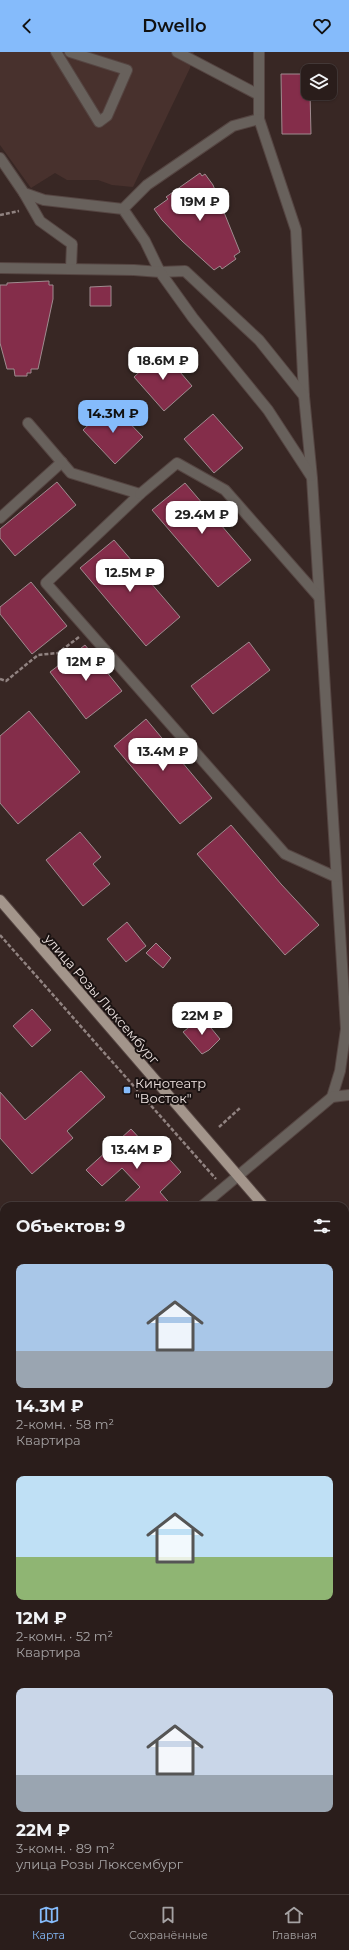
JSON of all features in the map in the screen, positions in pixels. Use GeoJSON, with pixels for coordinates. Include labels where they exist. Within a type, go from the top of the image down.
{"type":"FeatureCollection","features":[{"type":"Feature","properties":{"kind":"main road","name":"улица Розы Люксембург"},"geometry":{"type":"LineString","coordinates":[[0,900],[261,1202]]}},
{"type":"Feature","properties":{"kind":"street"},"geometry":{"type":"LineString","coordinates":[[56,52],[99,122],[106,116],[127,70],[70,52]]}},
{"type":"Feature","properties":{"kind":"street"},"geometry":{"type":"LineString","coordinates":[[177,52],[259,95]]}},
{"type":"Feature","properties":{"kind":"street"},"geometry":{"type":"LineString","coordinates":[[207,1202],[332,1097],[340,1071],[346,1029],[312,478],[304,396],[296,230],[259,119],[259,52]]}},
{"type":"Feature","properties":{"kind":"street"},"geometry":{"type":"LineString","coordinates":[[123,209],[147,185],[233,126],[259,119]]}},
{"type":"Feature","properties":{"kind":"street"},"geometry":{"type":"LineString","coordinates":[[0,158],[24,193],[40,221],[72,244],[72,268]]}},
{"type":"Feature","properties":{"kind":"street"},"geometry":{"type":"LineString","coordinates":[[24,193],[44,200],[123,209],[145,241],[160,272],[192,318],[268,410],[312,478]]}},
{"type":"Feature","properties":{"kind":"street"},"geometry":{"type":"LineString","coordinates":[[0,268],[72,268],[160,272],[185,271],[259,340],[304,396]]}},
{"type":"Feature","properties":{"kind":"street"},"geometry":{"type":"LineString","coordinates":[[28,423],[71,473],[140,494]]}},
{"type":"Feature","properties":{"kind":"street"},"geometry":{"type":"LineString","coordinates":[[0,518],[62,462]]}},
{"type":"Feature","properties":{"kind":"street"},"geometry":{"type":"LineString","coordinates":[[319,597],[225,490],[177,463],[140,494],[46,583],[285,854],[336,877]]}},
{"type":"Feature","properties":{"kind":"street"},"geometry":{"type":"LineString","coordinates":[[332,1097],[349,1096]]}},
{"type":"Feature","properties":{"kind":"path"},"geometry":{"type":"LineString","coordinates":[[0,215],[32,208]]}},
{"type":"Feature","properties":{"kind":"path"},"geometry":{"type":"LineString","coordinates":[[0,679],[6,681],[38,655],[58,653],[80,636]]}},
{"type":"Feature","properties":{"kind":"path"},"geometry":{"type":"LineString","coordinates":[[0,935],[193,1151],[224,1188]]}},
{"type":"Feature","properties":{"kind":"path"},"geometry":{"type":"LineString","coordinates":[[219,1127],[240,1108]]}},
{"type":"Feature","properties":{"kind":"shaded area"},"geometry":{"type":"Polygon","coordinates":[[[0,52],[194,52],[190,68],[133,187],[112,185],[98,180],[67,180],[55,173],[31,188],[0,145],[0,52]]]}},
{"type":"Feature","properties":{"kind":"building"},"geometry":{"type":"Polygon","coordinates":[[[281,74],[301,74],[301,100],[310,100],[311,134],[282,134],[281,74]]]}},
{"type":"Feature","properties":{"kind":"building"},"geometry":{"type":"Polygon","coordinates":[[[200,173],[202,176],[205,174],[213,185],[240,252],[234,256],[236,259],[222,269],[220,266],[214,270],[182,241],[162,220],[154,209],[168,199],[166,197],[200,173]]]}},
{"type":"Feature","properties":{"kind":"building"},"geometry":{"type":"Polygon","coordinates":[[[49,281],[49,285],[53,285],[53,299],[38,369],[31,369],[31,373],[27,373],[27,376],[15,376],[14,369],[7,369],[0,343],[0,285],[7,285],[7,283],[49,281]]]}},
{"type":"Feature","properties":{"kind":"building"},"geometry":{"type":"Polygon","coordinates":[[[111,286],[111,306],[90,306],[90,287],[111,286]]]}},
{"type":"Feature","properties":{"kind":"building"},"geometry":{"type":"Polygon","coordinates":[[[162,351],[192,386],[164,411],[134,377],[162,351]]]}},
{"type":"Feature","properties":{"kind":"building"},"geometry":{"type":"Polygon","coordinates":[[[111,404],[143,437],[115,464],[83,430],[111,404]]]}},
{"type":"Feature","properties":{"kind":"building"},"geometry":{"type":"Polygon","coordinates":[[[213,414],[243,448],[214,473],[184,439],[213,414]]]}},
{"type":"Feature","properties":{"kind":"building"},"geometry":{"type":"Polygon","coordinates":[[[57,482],[76,505],[15,556],[0,538],[0,529],[57,482]]]}},
{"type":"Feature","properties":{"kind":"building"},"geometry":{"type":"Polygon","coordinates":[[[185,483],[251,560],[218,587],[152,510],[185,483]]]}},
{"type":"Feature","properties":{"kind":"building"},"geometry":{"type":"Polygon","coordinates":[[[114,540],[180,617],[146,646],[80,568],[114,540]]]}},
{"type":"Feature","properties":{"kind":"building"},"geometry":{"type":"Polygon","coordinates":[[[31,582],[67,626],[32,654],[0,614],[0,607],[31,582]]]}},
{"type":"Feature","properties":{"kind":"building"},"geometry":{"type":"Polygon","coordinates":[[[249,642],[270,670],[213,714],[191,686],[249,642]]]}},
{"type":"Feature","properties":{"kind":"building"},"geometry":{"type":"Polygon","coordinates":[[[85,645],[122,691],[86,719],[50,672],[85,645]]]}},
{"type":"Feature","properties":{"kind":"building"},"geometry":{"type":"Polygon","coordinates":[[[29,711],[80,772],[18,824],[0,803],[0,736],[29,711]]]}},
{"type":"Feature","properties":{"kind":"building"},"geometry":{"type":"Polygon","coordinates":[[[146,719],[212,798],[180,824],[114,746],[146,719]]]}},
{"type":"Feature","properties":{"kind":"building"},"geometry":{"type":"Polygon","coordinates":[[[231,825],[281,884],[319,925],[285,955],[197,854],[231,825]]]}},
{"type":"Feature","properties":{"kind":"building"},"geometry":{"type":"Polygon","coordinates":[[[80,832],[101,857],[93,864],[110,884],[83,906],[46,860],[80,832]]]}},
{"type":"Feature","properties":{"kind":"building"},"geometry":{"type":"Polygon","coordinates":[[[127,922],[146,946],[126,962],[107,939],[127,922]]]}},
{"type":"Feature","properties":{"kind":"building"},"geometry":{"type":"Polygon","coordinates":[[[156,943],[171,958],[163,968],[146,953],[156,943]]]}},
{"type":"Feature","properties":{"kind":"building"},"geometry":{"type":"Polygon","coordinates":[[[32,1009],[51,1030],[32,1047],[13,1026],[32,1009]]]}},
{"type":"Feature","properties":{"kind":"building"},"geometry":{"type":"Polygon","coordinates":[[[202,1017],[220,1039],[209,1050],[202,1054],[183,1032],[202,1017]]]}},
{"type":"Feature","properties":{"kind":"building"},"geometry":{"type":"Polygon","coordinates":[[[81,1071],[105,1097],[67,1131],[73,1138],[32,1174],[0,1138],[0,1092],[25,1120],[81,1071]]]}},
{"type":"Feature","properties":{"kind":"building"},"geometry":{"type":"Polygon","coordinates":[[[131,1129],[155,1155],[161,1150],[181,1172],[160,1192],[169,1202],[124,1202],[140,1187],[122,1168],[102,1186],[86,1170],[131,1129]]]}},
{"type":"Feature","properties":{"kind":"place","name":"Кинотеатр \"Восток\""},"geometry":{"type":"Point","coordinates":[127,1090]}}]}
